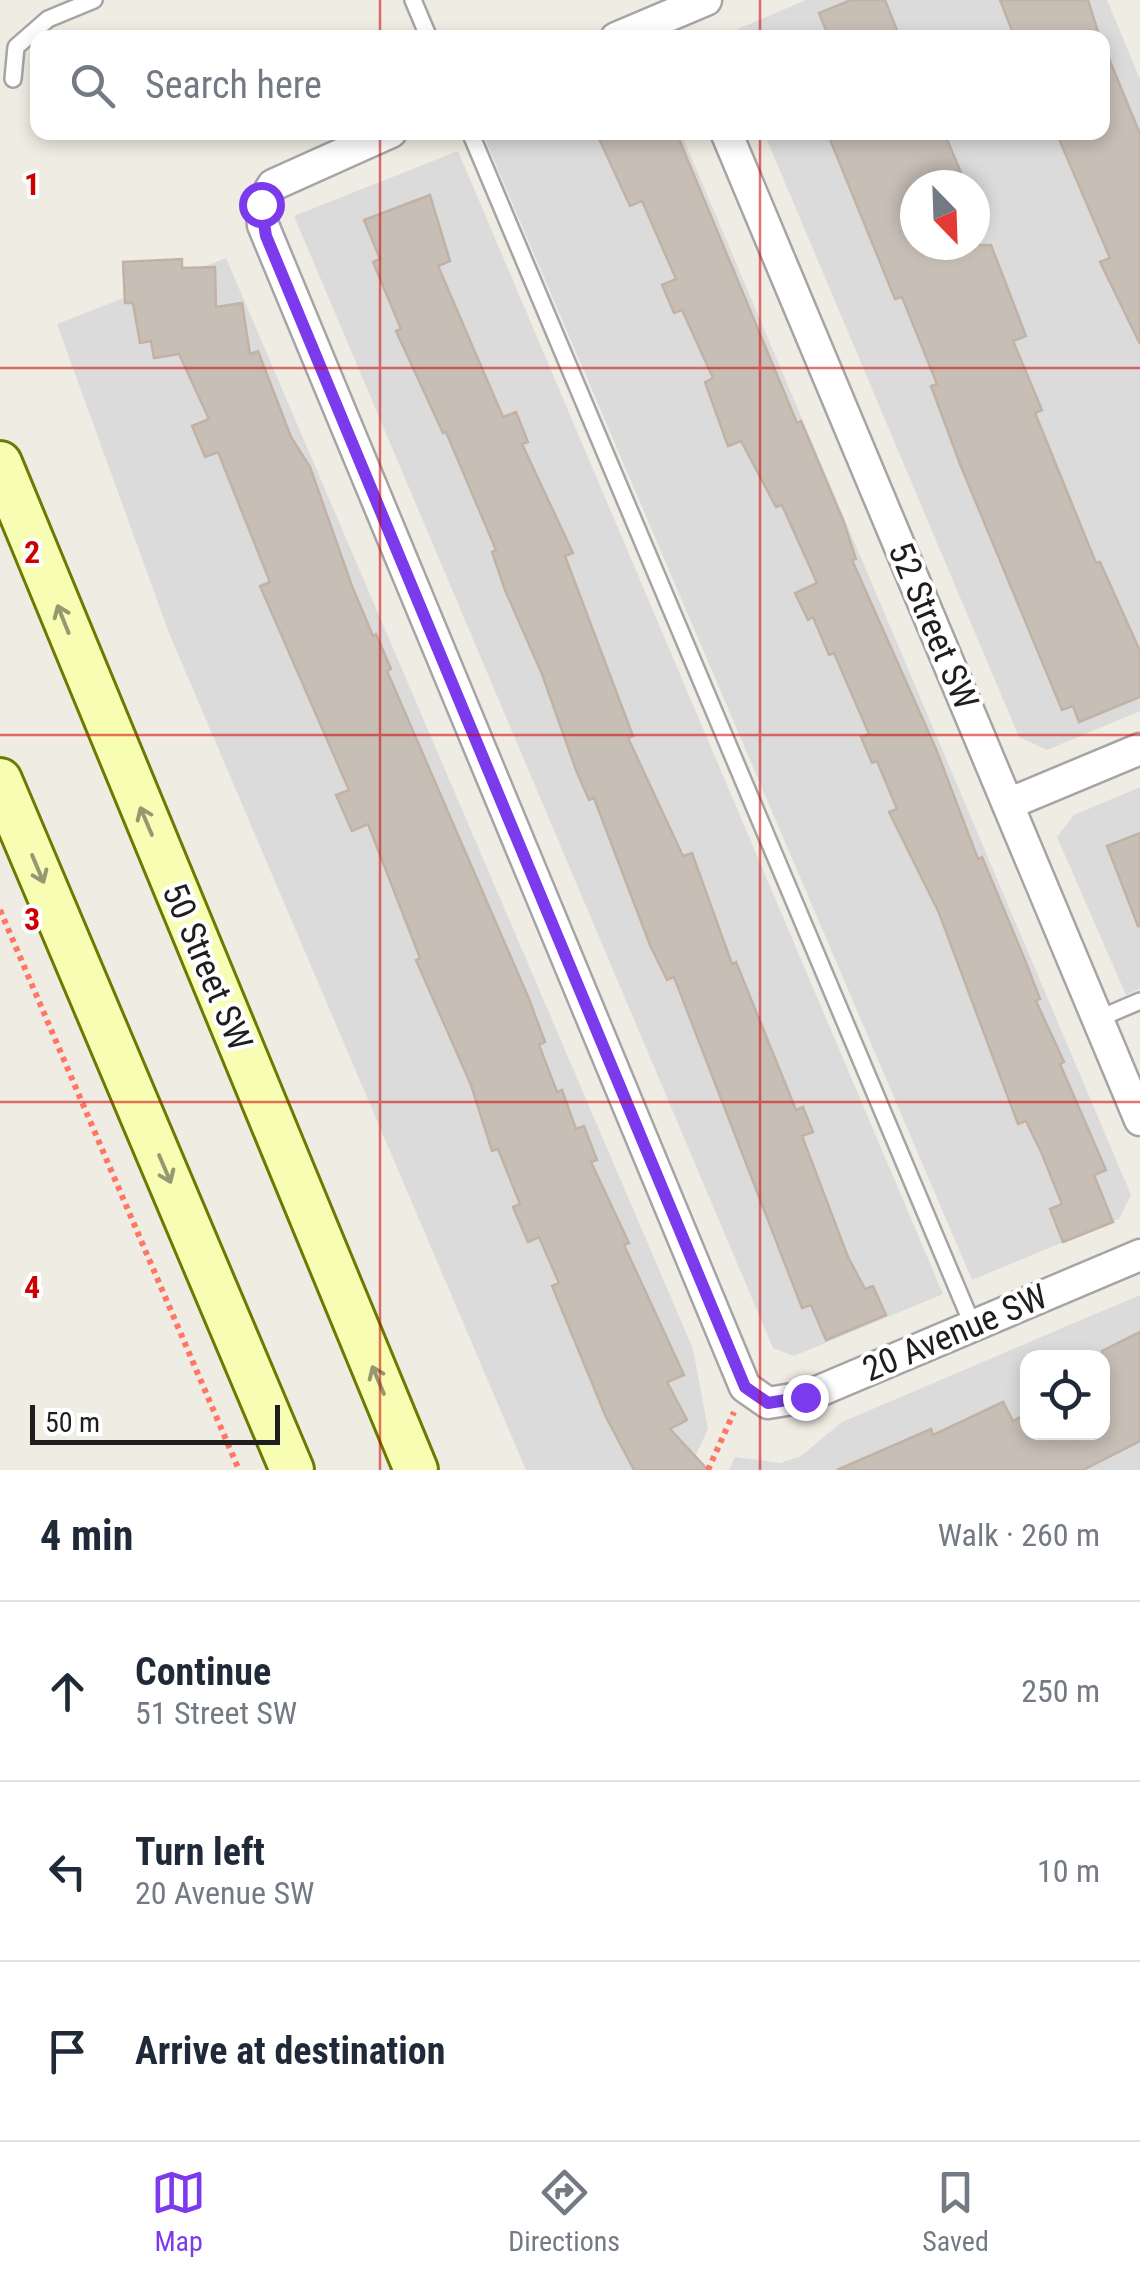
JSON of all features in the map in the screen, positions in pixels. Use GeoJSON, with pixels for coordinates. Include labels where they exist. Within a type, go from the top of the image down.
{"type":"FeatureCollection","features":[{"type":"Feature","properties":{"kind":"main road","name":"50 Street SW"},"geometry":{"type":"LineString","coordinates":[[0,463],[416,1470]]}},
{"type":"Feature","properties":{"kind":"main road"},"geometry":{"type":"LineString","coordinates":[[0,780],[292,1470]]}},
{"type":"Feature","properties":{"kind":"street"},"geometry":{"type":"LineString","coordinates":[[656,30],[681,25],[706,0]]}},
{"type":"Feature","properties":{"kind":"street"},"geometry":{"type":"LineString","coordinates":[[371,140],[293,173],[265,194],[262,215],[266,236],[756,1395]]}},
{"type":"Feature","properties":{"kind":"street","name":"52 Street SW"},"geometry":{"type":"LineString","coordinates":[[729,140],[1140,1120]]}},
{"type":"Feature","properties":{"kind":"street"},"geometry":{"type":"LineString","coordinates":[[1008,804],[1140,749]]}},
{"type":"Feature","properties":{"kind":"street","name":"20 Avenue SW"},"geometry":{"type":"LineString","coordinates":[[756,1395],[805,1397],[1140,1254]]}},
{"type":"Feature","properties":{"kind":"lane"},"geometry":{"type":"LineString","coordinates":[[35,30],[48,19],[94,0]]}},
{"type":"Feature","properties":{"kind":"lane"},"geometry":{"type":"LineString","coordinates":[[413,0],[426,30]]}},
{"type":"Feature","properties":{"kind":"lane"},"geometry":{"type":"LineString","coordinates":[[13,79],[16,46],[30,34]]}},
{"type":"Feature","properties":{"kind":"lane"},"geometry":{"type":"LineString","coordinates":[[473,140],[973,1326]]}},
{"type":"Feature","properties":{"kind":"lane"},"geometry":{"type":"LineString","coordinates":[[1098,1019],[1140,1001]]}},
{"type":"Feature","properties":{"kind":"path"},"geometry":{"type":"LineString","coordinates":[[0,910],[239,1470]]}},
{"type":"Feature","properties":{"kind":"path"},"geometry":{"type":"LineString","coordinates":[[708,1470],[756,1395]]}},
{"type":"Feature","properties":{"kind":"shaded area"},"geometry":{"type":"Polygon","coordinates":[[[806,0],[1107,0],[1140,79],[1140,711],[1047,750],[1019,737],[767,140],[1110,140],[1110,30],[738,30],[806,0]]]}},
{"type":"Feature","properties":{"kind":"shaded area"},"geometry":{"type":"Polygon","coordinates":[[[485,140],[684,140],[1131,1195],[1119,1219],[972,1280],[485,140]]]}},
{"type":"Feature","properties":{"kind":"shaded area"},"geometry":{"type":"Polygon","coordinates":[[[458,151],[943,1294],[794,1356],[773,1348],[294,216],[458,151]]]}},
{"type":"Feature","properties":{"kind":"shaded area"},"geometry":{"type":"Polygon","coordinates":[[[226,258],[693,1349],[708,1429],[689,1470],[526,1470],[169,633],[57,324],[226,258]]]}},
{"type":"Feature","properties":{"kind":"shaded area"},"geometry":{"type":"Polygon","coordinates":[[[1140,787],[1140,989],[1126,995],[1057,837],[1074,815],[1140,787]]]}},
{"type":"Feature","properties":{"kind":"shaded area"},"geometry":{"type":"Polygon","coordinates":[[[1140,1295],[1140,1470],[729,1470],[735,1457],[780,1463],[801,1456],[842,1422],[1140,1295]]]}},
{"type":"Feature","properties":{"kind":"building"},"geometry":{"type":"Polygon","coordinates":[[[851,0],[885,0],[897,30],[826,30],[819,13],[851,0]]]}},
{"type":"Feature","properties":{"kind":"building"},"geometry":{"type":"Polygon","coordinates":[[[1000,0],[1088,0],[1097,30],[1012,30],[1000,0]]]}},
{"type":"Feature","properties":{"kind":"building"},"geometry":{"type":"Polygon","coordinates":[[[1110,61],[1140,134],[1140,344],[1100,262],[1110,258],[1059,140],[1110,140],[1110,61]]]}},
{"type":"Feature","properties":{"kind":"building"},"geometry":{"type":"Polygon","coordinates":[[[600,140],[679,140],[797,423],[801,421],[843,520],[856,559],[852,560],[936,749],[978,859],[982,857],[1025,960],[1040,999],[1036,1001],[1064,1062],[1060,1064],[1106,1170],[1094,1175],[1113,1222],[1063,1242],[1050,1209],[1062,1204],[1026,1121],[1018,1124],[939,913],[889,812],[897,809],[877,761],[872,763],[861,737],[869,734],[834,653],[829,655],[813,617],[808,620],[795,593],[817,583],[782,505],[776,507],[741,441],[728,446],[705,382],[713,378],[682,310],[674,313],[662,285],[676,279],[642,201],[630,206],[600,140]]]}},
{"type":"Feature","properties":{"kind":"building"},"geometry":{"type":"Polygon","coordinates":[[[830,140],[947,140],[960,170],[900,170],[900,260],[990,260],[991,245],[1026,336],[1013,341],[1042,410],[1035,413],[1096,563],[1100,562],[1140,651],[1140,697],[1079,722],[1073,706],[1062,710],[960,464],[931,386],[937,384],[902,297],[895,299],[830,140]]]}},
{"type":"Feature","properties":{"kind":"building"},"geometry":{"type":"Polygon","coordinates":[[[430,195],[450,261],[438,266],[503,417],[516,412],[528,442],[522,444],[573,553],[565,556],[633,736],[628,738],[683,856],[692,853],[732,964],[736,962],[796,1110],[803,1107],[813,1132],[802,1136],[848,1257],[865,1289],[873,1286],[886,1315],[826,1340],[811,1305],[802,1308],[674,977],[667,980],[650,945],[594,798],[589,800],[576,770],[542,674],[505,590],[492,552],[496,550],[446,432],[443,433],[396,331],[401,329],[373,262],[380,259],[364,220],[430,195]]]}},
{"type":"Feature","properties":{"kind":"building"},"geometry":{"type":"Polygon","coordinates":[[[182,259],[182,268],[215,267],[216,307],[242,303],[250,354],[258,351],[291,437],[310,467],[352,586],[391,669],[387,671],[529,999],[545,1042],[539,1045],[557,1092],[562,1090],[576,1129],[584,1126],[597,1160],[591,1162],[629,1243],[624,1245],[684,1375],[667,1382],[687,1420],[670,1429],[708,1470],[634,1470],[606,1417],[552,1286],[559,1283],[539,1237],[528,1242],[513,1207],[520,1204],[498,1149],[492,1151],[471,1085],[416,960],[420,958],[368,824],[352,831],[336,795],[349,790],[260,586],[270,582],[218,452],[205,457],[192,426],[209,419],[179,354],[154,358],[151,341],[140,343],[133,303],[125,303],[123,262],[182,259]]]}},
{"type":"Feature","properties":{"kind":"building"},"geometry":{"type":"Polygon","coordinates":[[[1140,833],[1140,926],[1138,926],[1107,846],[1140,833]]]}},
{"type":"Feature","properties":{"kind":"building"},"geometry":{"type":"Polygon","coordinates":[[[1140,1332],[1140,1441],[1083,1470],[837,1470],[931,1429],[933,1435],[1003,1402],[1013,1421],[1020,1418],[1020,1440],[1110,1440],[1110,1350],[1104,1350],[1140,1332]]]}},
{"type":"Feature","properties":{"kind":"route"},"geometry":{"type":"LineString","coordinates":[[261,204],[266,236],[745,1387],[768,1403],[805,1397]]}}]}
